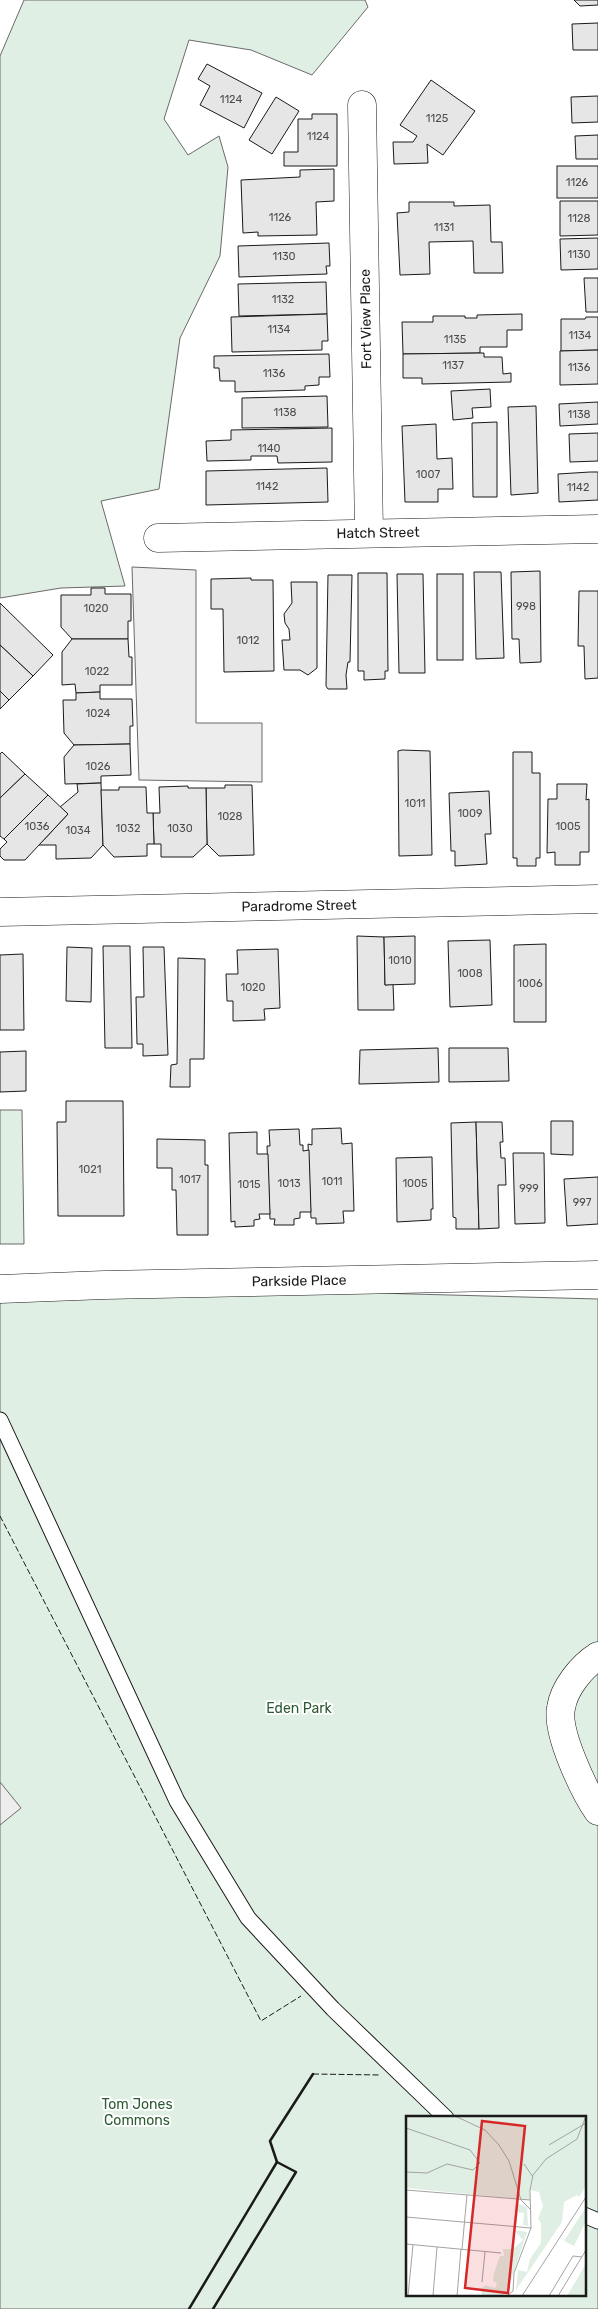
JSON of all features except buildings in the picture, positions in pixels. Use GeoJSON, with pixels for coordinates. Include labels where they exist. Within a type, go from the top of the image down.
{"type":"FeatureCollection","features":[{"type":"Feature","properties":{"kind":"street","name":"Fort View Place"},"geometry":{"type":"LineString","coordinates":[[362,105],[369,533]]}},
{"type":"Feature","properties":{"kind":"street","name":"Hatch Street"},"geometry":{"type":"LineString","coordinates":[[158,538],[598,529]]}},
{"type":"Feature","properties":{"kind":"street","name":"Paradrome Street"},"geometry":{"type":"LineString","coordinates":[[0,912],[598,900]]}},
{"type":"Feature","properties":{"kind":"street","name":"Parkside Place"},"geometry":{"type":"LineString","coordinates":[[0,1289],[104,1284],[598,1275]]}},
{"type":"Feature","properties":{"kind":"street"},"geometry":{"type":"LineString","coordinates":[[598,1656],[578,1673],[563,1700],[560,1710],[562,1729],[574,1764],[598,1811]]}},
{"type":"Feature","properties":{"kind":"lane"},"geometry":{"type":"LineString","coordinates":[[0,1420],[177,1801],[248,1918],[333,2009],[444,2116]]}},
{"type":"Feature","properties":{"kind":"lane"},"geometry":{"type":"LineString","coordinates":[[586,2216],[598,2221]]}},
{"type":"Feature","properties":{"kind":"green space"},"geometry":{"type":"Polygon","coordinates":[[[24,0],[365,0],[368,7],[312,75],[251,50],[189,40],[164,119],[188,155],[219,136],[228,167],[220,256],[180,338],[159,489],[101,501],[125,586],[61,588],[0,598],[0,56],[24,0]]]}},
{"type":"Feature","properties":{"kind":"green space"},"geometry":{"type":"Polygon","coordinates":[[[0,1110],[22,1110],[24,1244],[0,1244],[0,1110]]]}},
{"type":"Feature","properties":{"kind":"green space","name":"Eden Park"},"geometry":{"type":"Polygon","coordinates":[[[78,1285],[598,1299],[598,2309],[0,2309],[0,1289],[78,1285]]]}},
{"type":"Feature","properties":{"kind":"shaded area"},"geometry":{"type":"Polygon","coordinates":[[[132,567],[196,570],[196,723],[262,723],[262,782],[139,780],[132,567]]]}},
{"type":"Feature","properties":{"kind":"shaded area"},"geometry":{"type":"Polygon","coordinates":[[[0,1782],[21,1808],[0,1825],[0,1782]]]}},
{"type":"Feature","properties":{"kind":"fence"},"geometry":{"type":"LineString","coordinates":[[0,1516],[261,2021],[301,1996]]}},
{"type":"Feature","properties":{"kind":"fence"},"geometry":{"type":"LineString","coordinates":[[313,2074],[381,2075]]}},
{"type":"Feature","properties":{"kind":"wall"},"geometry":{"type":"LineString","coordinates":[[213,2309],[296,2172],[277,2162],[270,2141],[313,2074]]}},
{"type":"Feature","properties":{"kind":"wall"},"geometry":{"type":"LineString","coordinates":[[189,2309],[277,2162]]}},
{"type":"Feature","properties":{"kind":"park label","name":"Tom Jones Commons"},"geometry":{"type":"Point","coordinates":[137,2112]}}]}
